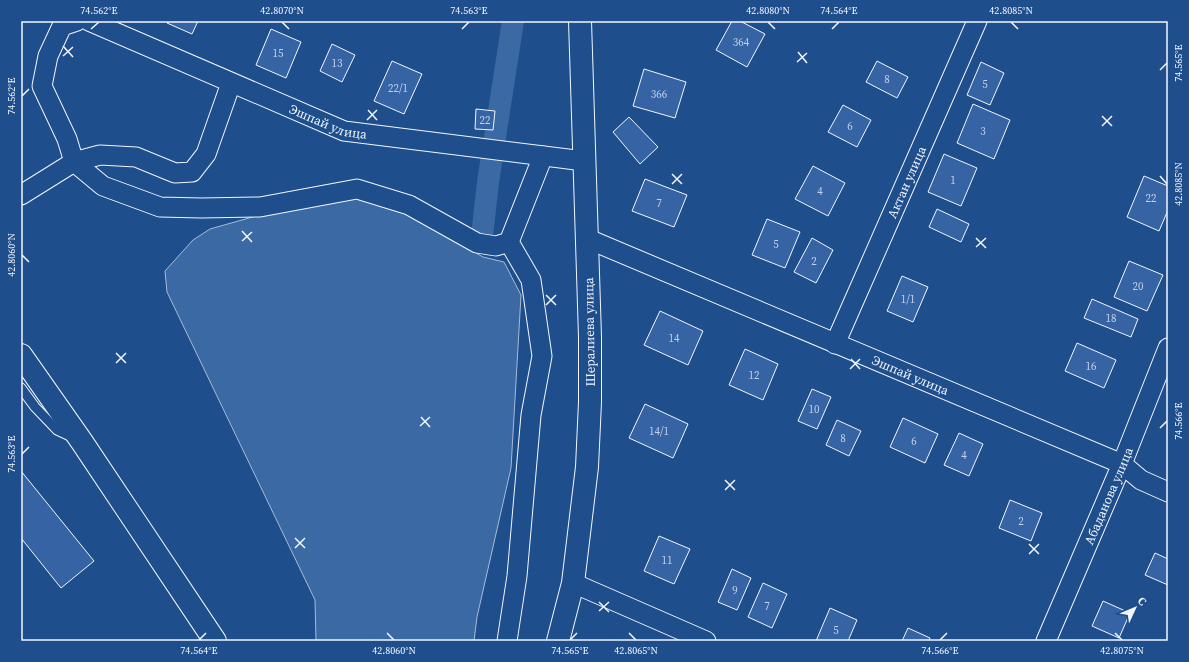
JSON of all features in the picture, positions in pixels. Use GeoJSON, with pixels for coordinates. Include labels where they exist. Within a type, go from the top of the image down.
{"type":"FeatureCollection","features":[{"type":"Feature","properties":{"kind":"street"},"geometry":{"type":"LineString","coordinates":[[77,21],[62,26],[48,56],[42,86],[67,139],[74,162],[103,186],[160,207],[201,208],[260,207],[358,189],[409,205],[477,243],[496,246],[509,242]]}},
{"type":"Feature","properties":{"kind":"street","name":"Эшпай улица"},"geometry":{"type":"LineString","coordinates":[[89,21],[344,131],[584,161]]}},
{"type":"Feature","properties":{"kind":"street","name":"Шералиева улица"},"geometry":{"type":"LineString","coordinates":[[558,641],[573,583],[587,467],[590,402],[588,239],[580,21]]}},
{"type":"Feature","properties":{"kind":"street","name":"Актан улица"},"geometry":{"type":"LineString","coordinates":[[835,344],[977,21]]}},
{"type":"Feature","properties":{"kind":"street"},"geometry":{"type":"LineString","coordinates":[[21,195],[74,162],[100,155],[136,157],[175,173],[192,172],[206,154],[231,83]]}},
{"type":"Feature","properties":{"kind":"street"},"geometry":{"type":"LineString","coordinates":[[509,242],[543,156]]}},
{"type":"Feature","properties":{"kind":"street","name":"Эшпай улица"},"geometry":{"type":"LineString","coordinates":[[588,239],[1122,464],[1141,480],[1168,492]]}},
{"type":"Feature","properties":{"kind":"street"},"geometry":{"type":"LineString","coordinates":[[507,641],[517,576],[531,415],[542,356],[530,280],[509,242]]}},
{"type":"Feature","properties":{"kind":"street","name":"Абаданова улица"},"geometry":{"type":"LineString","coordinates":[[1046,641],[1122,464],[1168,348]]}},
{"type":"Feature","properties":{"kind":"street"},"geometry":{"type":"LineString","coordinates":[[21,355],[82,442],[215,641]]}},
{"type":"Feature","properties":{"kind":"street"},"geometry":{"type":"LineString","coordinates":[[573,583],[706,641]]}},
{"type":"Feature","properties":{"kind":"lane"},"geometry":{"type":"LineString","coordinates":[[21,388],[34,407],[57,430],[82,442]]}},
{"type":"Feature","properties":{"kind":"water"},"geometry":{"type":"Polygon","coordinates":[[[346,197],[386,203],[483,257],[504,262],[521,295],[511,468],[477,617],[474,641],[316,641],[315,600],[167,292],[165,271],[193,240],[210,229],[302,203],[346,197]]]}},
{"type":"Feature","properties":{"kind":"building"},"geometry":{"type":"Polygon","coordinates":[[[168,21],[198,21],[192,34],[167,23],[168,21]]]}},
{"type":"Feature","properties":{"kind":"building"},"geometry":{"type":"Polygon","coordinates":[[[732,21],[740,21],[765,34],[747,67],[716,50],[732,21]]]}},
{"type":"Feature","properties":{"kind":"building"},"geometry":{"type":"Polygon","coordinates":[[[271,29],[301,42],[286,78],[256,65],[271,29]]]}},
{"type":"Feature","properties":{"kind":"building"},"geometry":{"type":"Polygon","coordinates":[[[332,44],[355,55],[342,82],[320,71],[332,44]]]}},
{"type":"Feature","properties":{"kind":"building"},"geometry":{"type":"Polygon","coordinates":[[[392,61],[422,74],[404,114],[374,101],[392,61]]]}},
{"type":"Feature","properties":{"kind":"building"},"geometry":{"type":"Polygon","coordinates":[[[877,61],[908,77],[897,98],[866,82],[877,61]]]}},
{"type":"Feature","properties":{"kind":"building"},"geometry":{"type":"Polygon","coordinates":[[[981,62],[1004,73],[990,105],[967,95],[981,62]]]}},
{"type":"Feature","properties":{"kind":"building"},"geometry":{"type":"Polygon","coordinates":[[[644,69],[686,82],[675,118],[633,106],[644,69]]]}},
{"type":"Feature","properties":{"kind":"building"},"geometry":{"type":"Polygon","coordinates":[[[973,104],[1010,120],[994,159],[957,143],[973,104]]]}},
{"type":"Feature","properties":{"kind":"building"},"geometry":{"type":"Polygon","coordinates":[[[843,105],[871,120],[857,147],[828,132],[843,105]]]}},
{"type":"Feature","properties":{"kind":"building"},"geometry":{"type":"Polygon","coordinates":[[[476,109],[495,111],[493,130],[475,129],[476,109]]]}},
{"type":"Feature","properties":{"kind":"building"},"geometry":{"type":"Polygon","coordinates":[[[629,117],[658,147],[640,164],[613,132],[629,117]]]}},
{"type":"Feature","properties":{"kind":"building"},"geometry":{"type":"Polygon","coordinates":[[[944,154],[977,168],[961,206],[928,192],[944,154]]]}},
{"type":"Feature","properties":{"kind":"building"},"geometry":{"type":"Polygon","coordinates":[[[813,166],[845,183],[828,216],[795,199],[813,166]]]}},
{"type":"Feature","properties":{"kind":"building"},"geometry":{"type":"Polygon","coordinates":[[[1144,176],[1168,186],[1168,210],[1159,231],[1127,217],[1144,176]]]}},
{"type":"Feature","properties":{"kind":"building"},"geometry":{"type":"Polygon","coordinates":[[[645,179],[687,195],[674,227],[632,211],[645,179]]]}},
{"type":"Feature","properties":{"kind":"building"},"geometry":{"type":"Polygon","coordinates":[[[937,209],[969,224],[961,242],[929,227],[937,209]]]}},
{"type":"Feature","properties":{"kind":"building"},"geometry":{"type":"Polygon","coordinates":[[[767,219],[800,232],[785,268],[752,255],[767,219]]]}},
{"type":"Feature","properties":{"kind":"building"},"geometry":{"type":"Polygon","coordinates":[[[812,238],[833,250],[816,283],[794,272],[812,238]]]}},
{"type":"Feature","properties":{"kind":"building"},"geometry":{"type":"Polygon","coordinates":[[[1129,261],[1163,275],[1147,311],[1114,297],[1129,261]]]}},
{"type":"Feature","properties":{"kind":"building"},"geometry":{"type":"Polygon","coordinates":[[[902,276],[928,287],[913,322],[887,311],[902,276]]]}},
{"type":"Feature","properties":{"kind":"building"},"geometry":{"type":"Polygon","coordinates":[[[1092,299],[1138,319],[1131,337],[1084,318],[1092,299]]]}},
{"type":"Feature","properties":{"kind":"building"},"geometry":{"type":"Polygon","coordinates":[[[660,311],[703,331],[688,365],[644,345],[660,311]]]}},
{"type":"Feature","properties":{"kind":"building"},"geometry":{"type":"Polygon","coordinates":[[[1077,343],[1116,360],[1104,388],[1065,371],[1077,343]]]}},
{"type":"Feature","properties":{"kind":"building"},"geometry":{"type":"Polygon","coordinates":[[[745,349],[778,364],[763,400],[729,385],[745,349]]]}},
{"type":"Feature","properties":{"kind":"building"},"geometry":{"type":"Polygon","coordinates":[[[812,389],[831,397],[817,429],[798,421],[812,389]]]}},
{"type":"Feature","properties":{"kind":"building"},"geometry":{"type":"Polygon","coordinates":[[[645,404],[688,424],[673,458],[629,438],[645,404]]]}},
{"type":"Feature","properties":{"kind":"building"},"geometry":{"type":"Polygon","coordinates":[[[903,418],[938,434],[925,463],[890,447],[903,418]]]}},
{"type":"Feature","properties":{"kind":"building"},"geometry":{"type":"Polygon","coordinates":[[[837,420],[861,431],[849,456],[826,445],[837,420]]]}},
{"type":"Feature","properties":{"kind":"building"},"geometry":{"type":"Polygon","coordinates":[[[959,433],[983,444],[969,476],[944,465],[959,433]]]}},
{"type":"Feature","properties":{"kind":"building"},"geometry":{"type":"Polygon","coordinates":[[[21,471],[94,561],[61,588],[21,538],[21,471]]]}},
{"type":"Feature","properties":{"kind":"building"},"geometry":{"type":"Polygon","coordinates":[[[1010,500],[1042,513],[1031,541],[999,528],[1010,500]]]}},
{"type":"Feature","properties":{"kind":"building"},"geometry":{"type":"Polygon","coordinates":[[[659,536],[690,549],[674,584],[644,571],[659,536]]]}},
{"type":"Feature","properties":{"kind":"building"},"geometry":{"type":"Polygon","coordinates":[[[1155,553],[1168,559],[1168,585],[1145,575],[1155,553]]]}},
{"type":"Feature","properties":{"kind":"building"},"geometry":{"type":"Polygon","coordinates":[[[732,569],[751,578],[737,610],[718,602],[732,569]]]}},
{"type":"Feature","properties":{"kind":"building"},"geometry":{"type":"Polygon","coordinates":[[[763,583],[787,594],[772,628],[748,617],[763,583]]]}},
{"type":"Feature","properties":{"kind":"building"},"geometry":{"type":"Polygon","coordinates":[[[1103,601],[1130,613],[1119,638],[1092,626],[1103,601]]]}},
{"type":"Feature","properties":{"kind":"building"},"geometry":{"type":"Polygon","coordinates":[[[830,608],[857,620],[848,641],[816,641],[830,608]]]}},
{"type":"Feature","properties":{"kind":"building"},"geometry":{"type":"Polygon","coordinates":[[[908,628],[930,638],[929,641],[902,641],[908,628]]]}},
{"type":"Feature","properties":{"kind":"waterway"},"geometry":{"type":"LineString","coordinates":[[482,236],[488,182],[513,21]]}}]}
